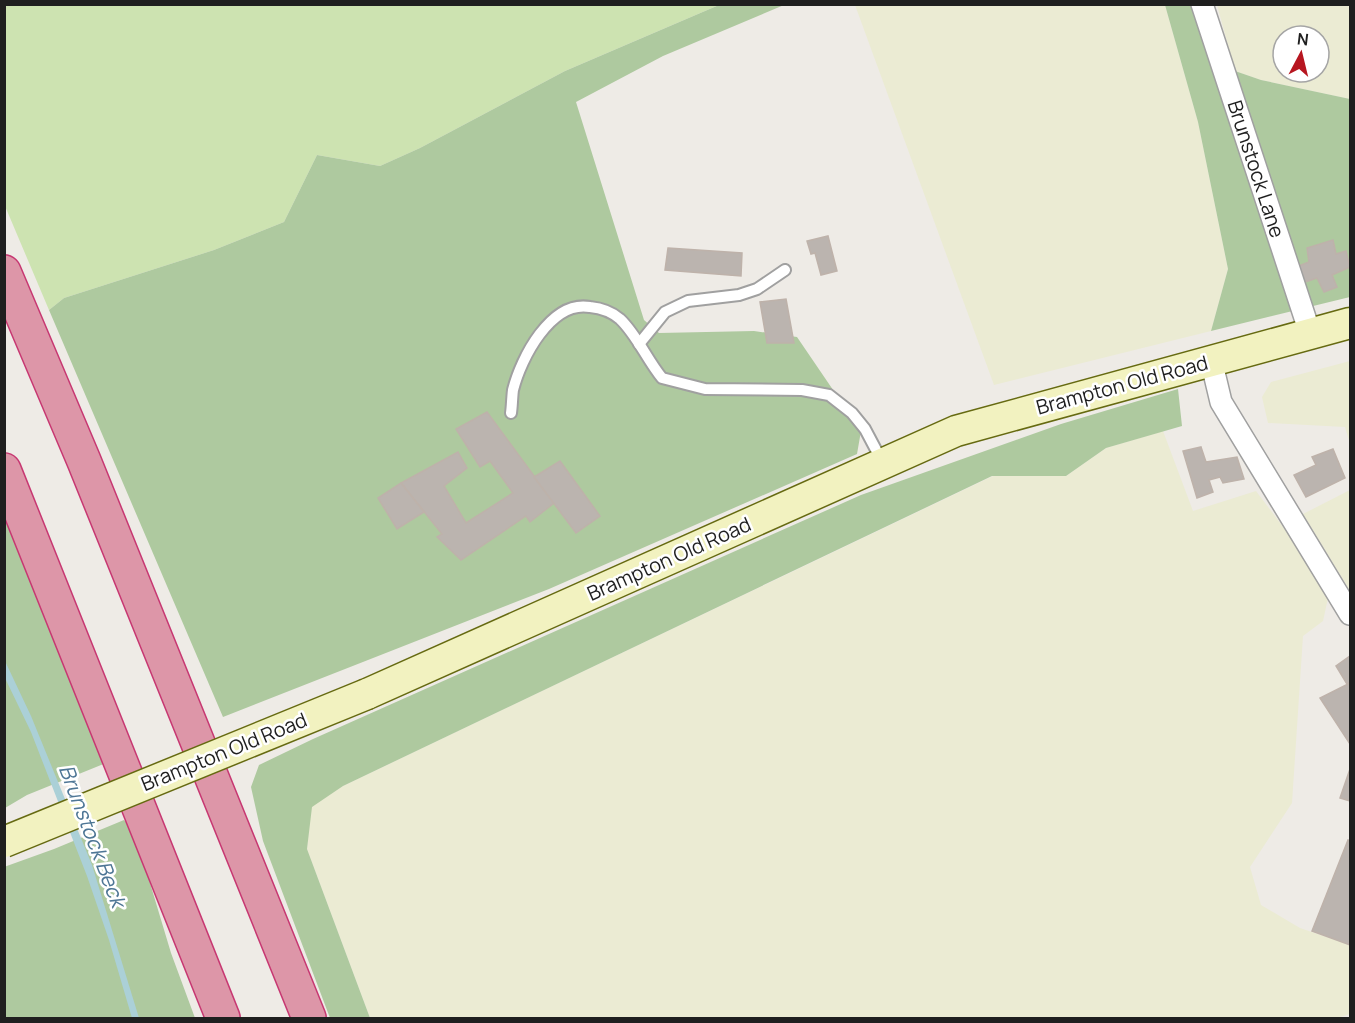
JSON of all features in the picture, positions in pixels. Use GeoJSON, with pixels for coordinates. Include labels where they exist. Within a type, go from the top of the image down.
{"type":"FeatureCollection","features":[{"type":"Feature","properties":{"kind":"highway"},"geometry":{"type":"LineString","coordinates":[[4,272],[89,472],[309,1018]]}},
{"type":"Feature","properties":{"kind":"highway"},"geometry":{"type":"LineString","coordinates":[[4,470],[223,1018]]}},
{"type":"Feature","properties":{"kind":"main road","name":"Brampton Old Road"},"geometry":{"type":"LineString","coordinates":[[4,842],[367,694],[956,431],[1350,323]]}},
{"type":"Feature","properties":{"kind":"street","name":"Brunstock Lane"},"geometry":{"type":"LineString","coordinates":[[1202,4],[1310,333]]}},
{"type":"Feature","properties":{"kind":"street"},"geometry":{"type":"LineString","coordinates":[[1211,360],[1221,402],[1350,614]]}},
{"type":"Feature","properties":{"kind":"lane"},"geometry":{"type":"LineString","coordinates":[[639,344],[665,312],[688,301],[739,295],[757,289],[785,270]]}},
{"type":"Feature","properties":{"kind":"lane"},"geometry":{"type":"LineString","coordinates":[[511,413],[514,389],[538,335],[568,308],[585,306],[601,308],[619,318],[662,378],[705,389],[802,390],[830,395],[852,413],[865,429],[883,463]]}},
{"type":"Feature","properties":{"kind":"green space"},"geometry":{"type":"Polygon","coordinates":[[[4,5],[719,5],[565,71],[420,148],[380,166],[317,155],[284,222],[214,250],[64,298],[49,310],[5,206],[4,5]]]}},
{"type":"Feature","properties":{"kind":"green space"},"geometry":{"type":"Polygon","coordinates":[[[719,5],[784,5],[663,56],[576,102],[644,320],[659,333],[754,331],[797,337],[861,431],[857,454],[549,589],[223,717],[49,310],[64,298],[214,250],[284,222],[317,155],[380,166],[420,148],[565,71],[719,5]]]}},
{"type":"Feature","properties":{"kind":"green space"},"geometry":{"type":"Polygon","coordinates":[[[855,5],[1165,5],[1198,122],[1228,269],[1211,331],[994,385],[855,5]]]}},
{"type":"Feature","properties":{"kind":"green space"},"geometry":{"type":"Polygon","coordinates":[[[1165,5],[1194,5],[1210,53],[1235,71],[1271,84],[1350,99],[1350,297],[1211,331],[1228,269],[1198,122],[1165,5]]]}},
{"type":"Feature","properties":{"kind":"green space"},"geometry":{"type":"Polygon","coordinates":[[[1217,5],[1350,5],[1350,99],[1280,84],[1331,84],[1331,24],[1271,24],[1271,82],[1235,71],[1217,5]]]}},
{"type":"Feature","properties":{"kind":"green space"},"geometry":{"type":"Polygon","coordinates":[[[1350,361],[1350,444],[1345,427],[1268,423],[1262,397],[1271,382],[1350,361]]]}},
{"type":"Feature","properties":{"kind":"green space"},"geometry":{"type":"Polygon","coordinates":[[[1178,389],[1182,426],[1106,448],[1066,476],[992,476],[343,786],[312,807],[307,849],[370,1018],[330,1018],[263,841],[251,787],[259,765],[861,495],[1061,424],[1178,389]]]}},
{"type":"Feature","properties":{"kind":"green space"},"geometry":{"type":"Polygon","coordinates":[[[1163,431],[1193,511],[1256,491],[1330,589],[1323,621],[1303,636],[1292,803],[1250,867],[1261,905],[1300,928],[1350,945],[1350,1014],[1337,1018],[370,1018],[307,849],[311,807],[343,786],[993,476],[1066,476],[1106,448],[1163,431]]]}},
{"type":"Feature","properties":{"kind":"green space"},"geometry":{"type":"Polygon","coordinates":[[[1350,490],[1350,591],[1303,514],[1350,490]]]}},
{"type":"Feature","properties":{"kind":"green space"},"geometry":{"type":"Polygon","coordinates":[[[4,510],[106,763],[27,795],[5,808],[4,510]]]}},
{"type":"Feature","properties":{"kind":"green space"},"geometry":{"type":"Polygon","coordinates":[[[124,820],[135,833],[171,953],[195,1018],[5,1018],[4,867],[124,820]]]}},
{"type":"Feature","properties":{"kind":"water","name":"Brunstock Beck"},"geometry":{"type":"Polygon","coordinates":[[[5,661],[31,716],[92,865],[139,1018],[132,1018],[87,876],[31,732],[5,678],[5,661]]]}},
{"type":"Feature","properties":{"kind":"building"},"geometry":{"type":"Polygon","coordinates":[[[828,236],[837,271],[821,275],[815,253],[811,254],[807,241],[828,236]]]}},
{"type":"Feature","properties":{"kind":"building"},"geometry":{"type":"Polygon","coordinates":[[[1333,240],[1336,254],[1346,251],[1350,267],[1332,275],[1337,287],[1324,292],[1317,278],[1302,283],[1296,267],[1309,262],[1307,248],[1333,240]]]}},
{"type":"Feature","properties":{"kind":"building"},"geometry":{"type":"Polygon","coordinates":[[[668,248],[742,253],[741,276],[665,270],[668,248]]]}},
{"type":"Feature","properties":{"kind":"building"},"geometry":{"type":"Polygon","coordinates":[[[786,299],[794,343],[767,343],[760,302],[786,299]]]}},
{"type":"Feature","properties":{"kind":"building"},"geometry":{"type":"Polygon","coordinates":[[[487,412],[554,503],[530,522],[526,516],[461,560],[437,537],[442,534],[401,483],[458,452],[467,468],[444,486],[466,523],[513,493],[490,461],[480,467],[456,429],[487,412]]]}},
{"type":"Feature","properties":{"kind":"building"},"geometry":{"type":"Polygon","coordinates":[[[1201,447],[1206,462],[1237,457],[1244,479],[1223,483],[1220,477],[1209,480],[1213,492],[1197,498],[1183,451],[1201,447]]]}},
{"type":"Feature","properties":{"kind":"building"},"geometry":{"type":"Polygon","coordinates":[[[1333,449],[1345,478],[1306,497],[1294,475],[1316,465],[1312,457],[1333,449]]]}},
{"type":"Feature","properties":{"kind":"building"},"geometry":{"type":"Polygon","coordinates":[[[560,461],[600,516],[576,533],[534,477],[560,461]]]}},
{"type":"Feature","properties":{"kind":"building"},"geometry":{"type":"Polygon","coordinates":[[[401,483],[424,512],[397,529],[378,498],[401,483]]]}},
{"type":"Feature","properties":{"kind":"building"},"geometry":{"type":"Polygon","coordinates":[[[1350,656],[1350,683],[1347,684],[1336,666],[1350,656]]]}},
{"type":"Feature","properties":{"kind":"building"},"geometry":{"type":"Polygon","coordinates":[[[1350,683],[1350,744],[1320,698],[1350,683]]]}},
{"type":"Feature","properties":{"kind":"building"},"geometry":{"type":"Polygon","coordinates":[[[1350,769],[1350,801],[1340,798],[1350,769]]]}},
{"type":"Feature","properties":{"kind":"building"},"geometry":{"type":"Polygon","coordinates":[[[1348,840],[1350,841],[1350,945],[1312,931],[1348,840]]]}}]}
